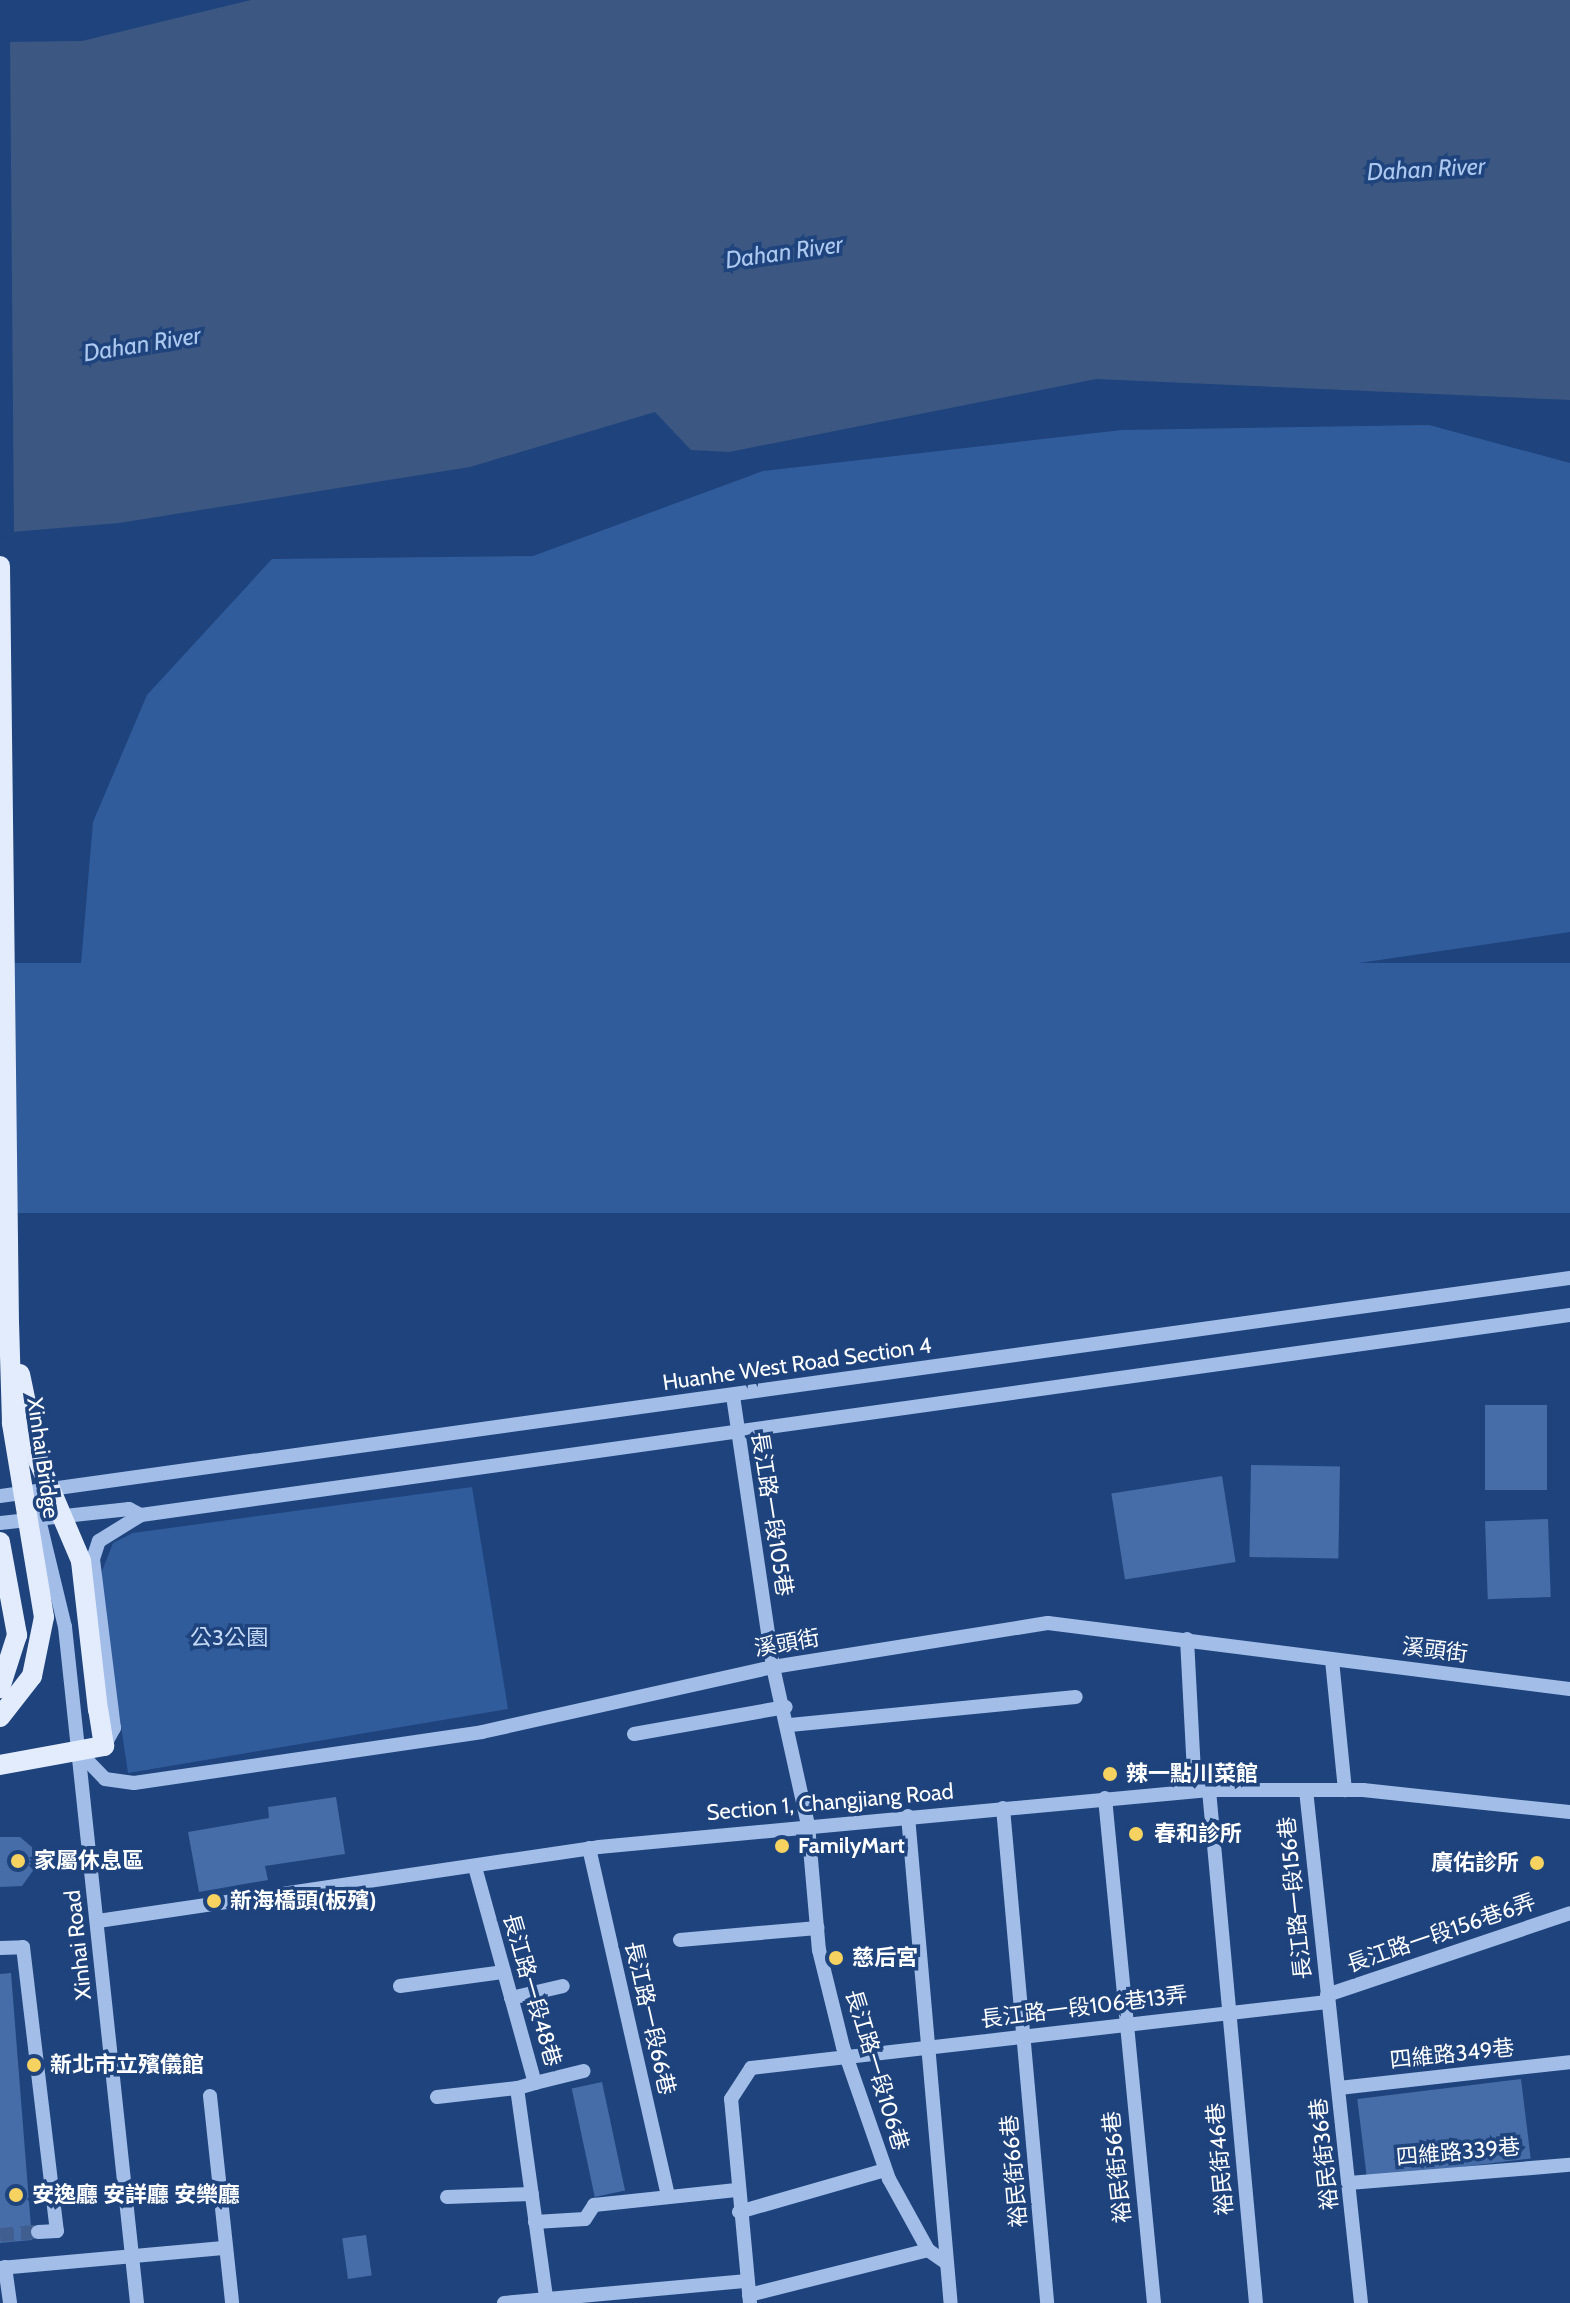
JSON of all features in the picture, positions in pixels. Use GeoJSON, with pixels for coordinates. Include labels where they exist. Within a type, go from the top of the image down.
{"type":"FeatureCollection","features":[{"type":"Feature","properties":{"kind":"main road","name":"Xinhai Bridge"},"geometry":{"type":"LineString","coordinates":[[0,566],[12,1423],[44,1617],[32,1676],[0,1717]]}},
{"type":"Feature","properties":{"kind":"main road"},"geometry":{"type":"LineString","coordinates":[[0,1765],[80,1753],[104,1746],[81,1561],[28,1429],[9,1324]]}},
{"type":"Feature","properties":{"kind":"main road"},"geometry":{"type":"LineString","coordinates":[[0,1542],[17,1635],[0,1688]]}},
{"type":"Feature","properties":{"kind":"street","name":"Huanhe West Road Section 4"},"geometry":{"type":"LineString","coordinates":[[0,1496],[1569,1283]]}},
{"type":"Feature","properties":{"kind":"street"},"geometry":{"type":"LineString","coordinates":[[104,1746],[114,1728],[93,1559],[99,1541],[141,1515],[738,1434],[1570,1315]]}},
{"type":"Feature","properties":{"kind":"street","name":"長江路一段105巷"},"geometry":{"type":"LineString","coordinates":[[733,1396],[773,1667],[790,1725],[808,1825]]}},
{"type":"Feature","properties":{"kind":"street","name":"Xinhai Road"},"geometry":{"type":"LineString","coordinates":[[31,1491],[65,1627],[137,2303]]}},
{"type":"Feature","properties":{"kind":"street"},"geometry":{"type":"LineString","coordinates":[[0,1523],[38,1515],[129,1509],[141,1515]]}},
{"type":"Feature","properties":{"kind":"street","name":"溪頭街"},"geometry":{"type":"LineString","coordinates":[[80,1753],[105,1779],[134,1783],[482,1732],[773,1667],[1048,1623],[1570,1689]]}},
{"type":"Feature","properties":{"kind":"street","name":"裕民街46巷"},"geometry":{"type":"LineString","coordinates":[[1187,1639],[1229,2012],[1256,2303]]}},
{"type":"Feature","properties":{"kind":"street"},"geometry":{"type":"LineString","coordinates":[[1332,1660],[1345,1790]]}},
{"type":"Feature","properties":{"kind":"street"},"geometry":{"type":"LineString","coordinates":[[790,1725],[1076,1697]]}},
{"type":"Feature","properties":{"kind":"street"},"geometry":{"type":"LineString","coordinates":[[634,1734],[786,1707]]}},
{"type":"Feature","properties":{"kind":"street","name":"Section 1, Changjiang Road"},"geometry":{"type":"LineString","coordinates":[[98,1921],[589,1848],[1202,1790],[1345,1790],[1570,1812]]}},
{"type":"Feature","properties":{"kind":"street","name":"長江路一段156巷"},"geometry":{"type":"LineString","coordinates":[[1306,1790],[1327,1998]]}},
{"type":"Feature","properties":{"kind":"street","name":"裕民街56巷"},"geometry":{"type":"LineString","coordinates":[[1105,1798],[1124,2025],[1154,2303]]}},
{"type":"Feature","properties":{"kind":"street","name":"裕民街66巷"},"geometry":{"type":"LineString","coordinates":[[1003,1808],[1047,2303]]}},
{"type":"Feature","properties":{"kind":"street"},"geometry":{"type":"LineString","coordinates":[[908,1816],[924,2048],[951,2303]]}},
{"type":"Feature","properties":{"kind":"street","name":"長江路一段106巷"},"geometry":{"type":"LineString","coordinates":[[808,1825],[817,1928],[845,2056],[885,2170],[928,2250],[945,2262]]}},
{"type":"Feature","properties":{"kind":"street","name":"長江路一段66巷"},"geometry":{"type":"LineString","coordinates":[[589,1848],[668,2197]]}},
{"type":"Feature","properties":{"kind":"street","name":"長江路一段48巷"},"geometry":{"type":"LineString","coordinates":[[475,1867],[535,2083],[517,2088],[546,2301]]}},
{"type":"Feature","properties":{"kind":"street","name":"長江路一段156巷6弄"},"geometry":{"type":"LineString","coordinates":[[1327,1998],[1570,1913]]}},
{"type":"Feature","properties":{"kind":"street"},"geometry":{"type":"LineString","coordinates":[[680,1940],[817,1928]]}},
{"type":"Feature","properties":{"kind":"street"},"geometry":{"type":"LineString","coordinates":[[0,1948],[23,1947],[57,2231],[38,2232]]}},
{"type":"Feature","properties":{"kind":"street"},"geometry":{"type":"LineString","coordinates":[[400,1986],[504,1972]]}},
{"type":"Feature","properties":{"kind":"street"},"geometry":{"type":"LineString","coordinates":[[511,1998],[563,1986]]}},
{"type":"Feature","properties":{"kind":"street","name":"長江路一段106巷13弄"},"geometry":{"type":"LineString","coordinates":[[749,2293],[736,2190],[736,2081],[751,2068],[1327,1998]]}},
{"type":"Feature","properties":{"kind":"street","name":"裕民街36巷"},"geometry":{"type":"LineString","coordinates":[[1327,1998],[1361,2303]]}},
{"type":"Feature","properties":{"kind":"street","name":"四維路349巷"},"geometry":{"type":"LineString","coordinates":[[1339,2088],[1570,2062]]}},
{"type":"Feature","properties":{"kind":"street"},"geometry":{"type":"LineString","coordinates":[[535,2083],[584,2071]]}},
{"type":"Feature","properties":{"kind":"street"},"geometry":{"type":"LineString","coordinates":[[437,2097],[517,2088]]}},
{"type":"Feature","properties":{"kind":"street"},"geometry":{"type":"LineString","coordinates":[[210,2096],[232,2303]]}},
{"type":"Feature","properties":{"kind":"street","name":"四維路339巷"},"geometry":{"type":"LineString","coordinates":[[1349,2183],[1570,2165]]}},
{"type":"Feature","properties":{"kind":"street"},"geometry":{"type":"LineString","coordinates":[[739,2212],[885,2170]]}},
{"type":"Feature","properties":{"kind":"street"},"geometry":{"type":"LineString","coordinates":[[535,2222],[585,2219],[594,2205],[736,2190]]}},
{"type":"Feature","properties":{"kind":"street"},"geometry":{"type":"LineString","coordinates":[[447,2197],[532,2194]]}},
{"type":"Feature","properties":{"kind":"street"},"geometry":{"type":"LineString","coordinates":[[10,2303],[3,2267],[226,2248]]}},
{"type":"Feature","properties":{"kind":"street"},"geometry":{"type":"LineString","coordinates":[[504,2303],[654,2289],[749,2293],[928,2250]]}},
{"type":"Feature","properties":{"kind":"green space"},"geometry":{"type":"Polygon","coordinates":[[[1429,425],[1570,463],[1570,932],[117,1145],[78,1000],[93,822],[147,695],[272,559],[533,556],[763,471],[1122,430],[1429,425]]]}},
{"type":"Feature","properties":{"kind":"green space"},"geometry":{"type":"Polygon","coordinates":[[[0,963],[1570,963],[1570,1213],[0,1213],[0,963]]]}},
{"type":"Feature","properties":{"kind":"green space","name":"公3公園"},"geometry":{"type":"Polygon","coordinates":[[[472,1487],[508,1709],[128,1773],[99,1579],[113,1543],[133,1533],[472,1487]]]}},
{"type":"Feature","properties":{"kind":"water","name":"Dahan River"},"geometry":{"type":"Polygon","coordinates":[[[251,0],[1570,0],[1570,400],[1096,379],[729,452],[691,450],[655,412],[470,467],[119,523],[0,533],[0,42],[82,41],[251,0]]]}},
{"type":"Feature","properties":{"kind":"pier"},"geometry":{"type":"Polygon","coordinates":[[[0,38],[10,38],[14,536],[0,537],[0,38]]]}},
{"type":"Feature","properties":{"kind":"building"},"geometry":{"type":"Polygon","coordinates":[[[1485,1405],[1547,1405],[1547,1490],[1485,1490],[1485,1405]]]}},
{"type":"Feature","properties":{"kind":"building"},"geometry":{"type":"Polygon","coordinates":[[[1251,1465],[1340,1467],[1338,1559],[1249,1557],[1251,1465]]]}},
{"type":"Feature","properties":{"kind":"building"},"geometry":{"type":"Polygon","coordinates":[[[1222,1476],[1236,1562],[1125,1579],[1111,1494],[1222,1476]]]}},
{"type":"Feature","properties":{"kind":"building"},"geometry":{"type":"Polygon","coordinates":[[[1548,1519],[1551,1597],[1488,1599],[1485,1521],[1548,1519]]]}},
{"type":"Feature","properties":{"kind":"building"},"geometry":{"type":"Polygon","coordinates":[[[336,1797],[345,1854],[265,1866],[268,1880],[199,1892],[188,1832],[269,1818],[268,1807],[336,1797]]]}},
{"type":"Feature","properties":{"kind":"building","name":"家屬休息區"},"geometry":{"type":"Polygon","coordinates":[[[0,1837],[20,1837],[33,1848],[37,1865],[22,1886],[0,1887],[0,1837]]]}},
{"type":"Feature","properties":{"kind":"building"},"geometry":{"type":"Polygon","coordinates":[[[11,1973],[32,2240],[0,2243],[0,1974],[11,1973]]]}},
{"type":"Feature","properties":{"kind":"building"},"geometry":{"type":"Polygon","coordinates":[[[1521,2079],[1531,2158],[1367,2179],[1357,2099],[1521,2079]]]}},
{"type":"Feature","properties":{"kind":"building"},"geometry":{"type":"Polygon","coordinates":[[[602,2082],[625,2191],[595,2197],[572,2088],[602,2082]]]}},
{"type":"Feature","properties":{"kind":"building"},"geometry":{"type":"Polygon","coordinates":[[[366,2235],[372,2276],[348,2279],[342,2238],[366,2235]]]}},
{"type":"Feature","properties":{"kind":"tunnel"},"geometry":{"type":"LineString","coordinates":[[0,2235],[38,2232]]}},
{"type":"Feature","properties":{"kind":"place","name":"辣一點川菜館"},"geometry":{"type":"Point","coordinates":[1110,1774]}},
{"type":"Feature","properties":{"kind":"place","name":"春和診所"},"geometry":{"type":"Point","coordinates":[1136,1834]}},
{"type":"Feature","properties":{"kind":"place","name":"FamilyMart"},"geometry":{"type":"Point","coordinates":[782,1846]}},
{"type":"Feature","properties":{"kind":"place","name":"家屬休息區"},"geometry":{"type":"Point","coordinates":[18,1861]}},
{"type":"Feature","properties":{"kind":"place","name":"廣佑診所"},"geometry":{"type":"Point","coordinates":[1537,1863]}},
{"type":"Feature","properties":{"kind":"place","name":"新海橋頭(板殯)"},"geometry":{"type":"Point","coordinates":[214,1901]}},
{"type":"Feature","properties":{"kind":"place","name":"慈后宮"},"geometry":{"type":"Point","coordinates":[836,1958]}},
{"type":"Feature","properties":{"kind":"place","name":"新北市立殯儀館"},"geometry":{"type":"Point","coordinates":[34,2065]}},
{"type":"Feature","properties":{"kind":"place","name":"安逸廳 安詳廳 安樂廳"},"geometry":{"type":"Point","coordinates":[16,2195]}}]}
